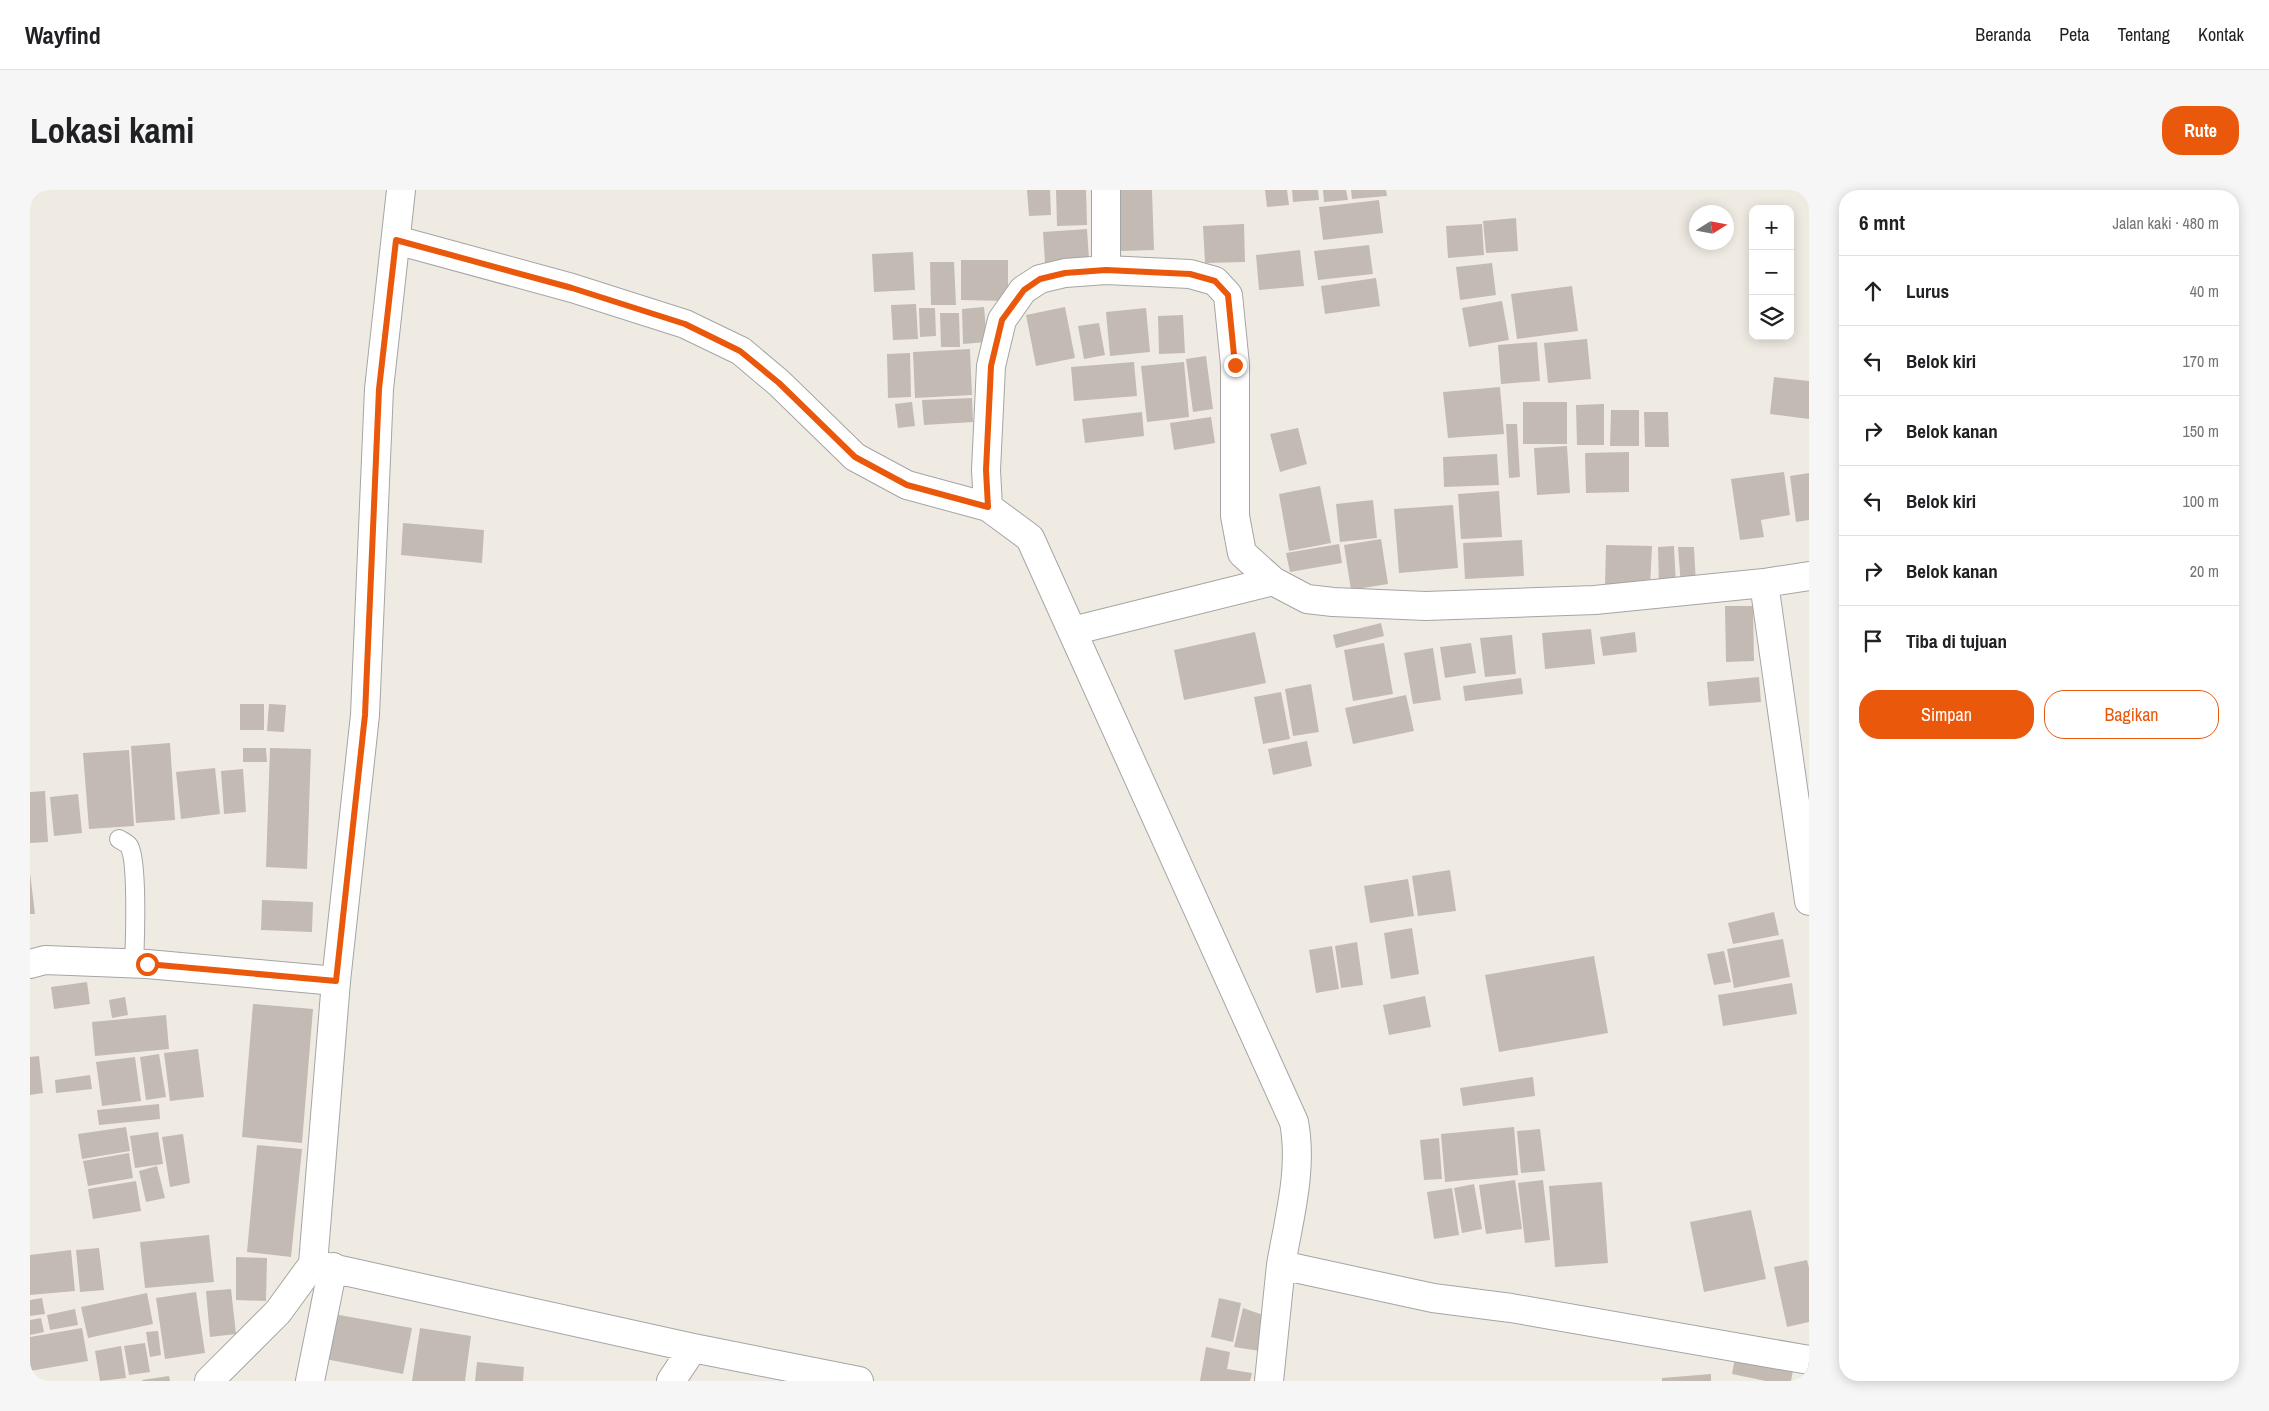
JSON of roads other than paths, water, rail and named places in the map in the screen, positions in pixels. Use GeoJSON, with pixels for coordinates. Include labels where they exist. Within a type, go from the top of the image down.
{"type":"FeatureCollection","features":[{"type":"Feature","properties":{"kind":"street"},"geometry":{"type":"LineString","coordinates":[[310,1381],[323,1266],[336,981],[365,715],[379,389],[401,190]]}},
{"type":"Feature","properties":{"kind":"street"},"geometry":{"type":"LineString","coordinates":[[1106,190],[1106,270]]}},
{"type":"Feature","properties":{"kind":"street"},"geometry":{"type":"LineString","coordinates":[[396,240],[572,288],[685,324],[740,351],[779,383],[855,457],[907,485],[988,507],[1030,538],[1294,1122],[1298,1144],[1297,1165],[1281,1264],[1269,1381]]}},
{"type":"Feature","properties":{"kind":"street"},"geometry":{"type":"LineString","coordinates":[[988,507],[986,470],[991,366],[1002,320],[1024,290],[1040,279],[1065,273],[1106,270],[1190,274],[1215,281],[1228,295],[1235,365],[1235,516],[1242,553],[1272,581],[1307,599],[1426,606],[1595,600],[1764,583],[1809,576]]}},
{"type":"Feature","properties":{"kind":"street"},"geometry":{"type":"LineString","coordinates":[[1072,631],[1272,581]]}},
{"type":"Feature","properties":{"kind":"street"},"geometry":{"type":"LineString","coordinates":[[1764,583],[1809,901]]}},
{"type":"Feature","properties":{"kind":"street"},"geometry":{"type":"LineString","coordinates":[[30,964],[45,960],[134,963],[336,981]]}},
{"type":"Feature","properties":{"kind":"street"},"geometry":{"type":"LineString","coordinates":[[1281,1264],[1433,1298],[1530,1311],[1809,1360]]}},
{"type":"Feature","properties":{"kind":"street"},"geometry":{"type":"LineString","coordinates":[[323,1266],[693,1348],[859,1381]]}},
{"type":"Feature","properties":{"kind":"street"},"geometry":{"type":"LineString","coordinates":[[209,1381],[323,1266]]}},
{"type":"Feature","properties":{"kind":"street"},"geometry":{"type":"LineString","coordinates":[[671,1381],[693,1348]]}},
{"type":"Feature","properties":{"kind":"lane"},"geometry":{"type":"LineString","coordinates":[[119,839],[128,844],[132,854],[136,908],[134,963]]}}]}
